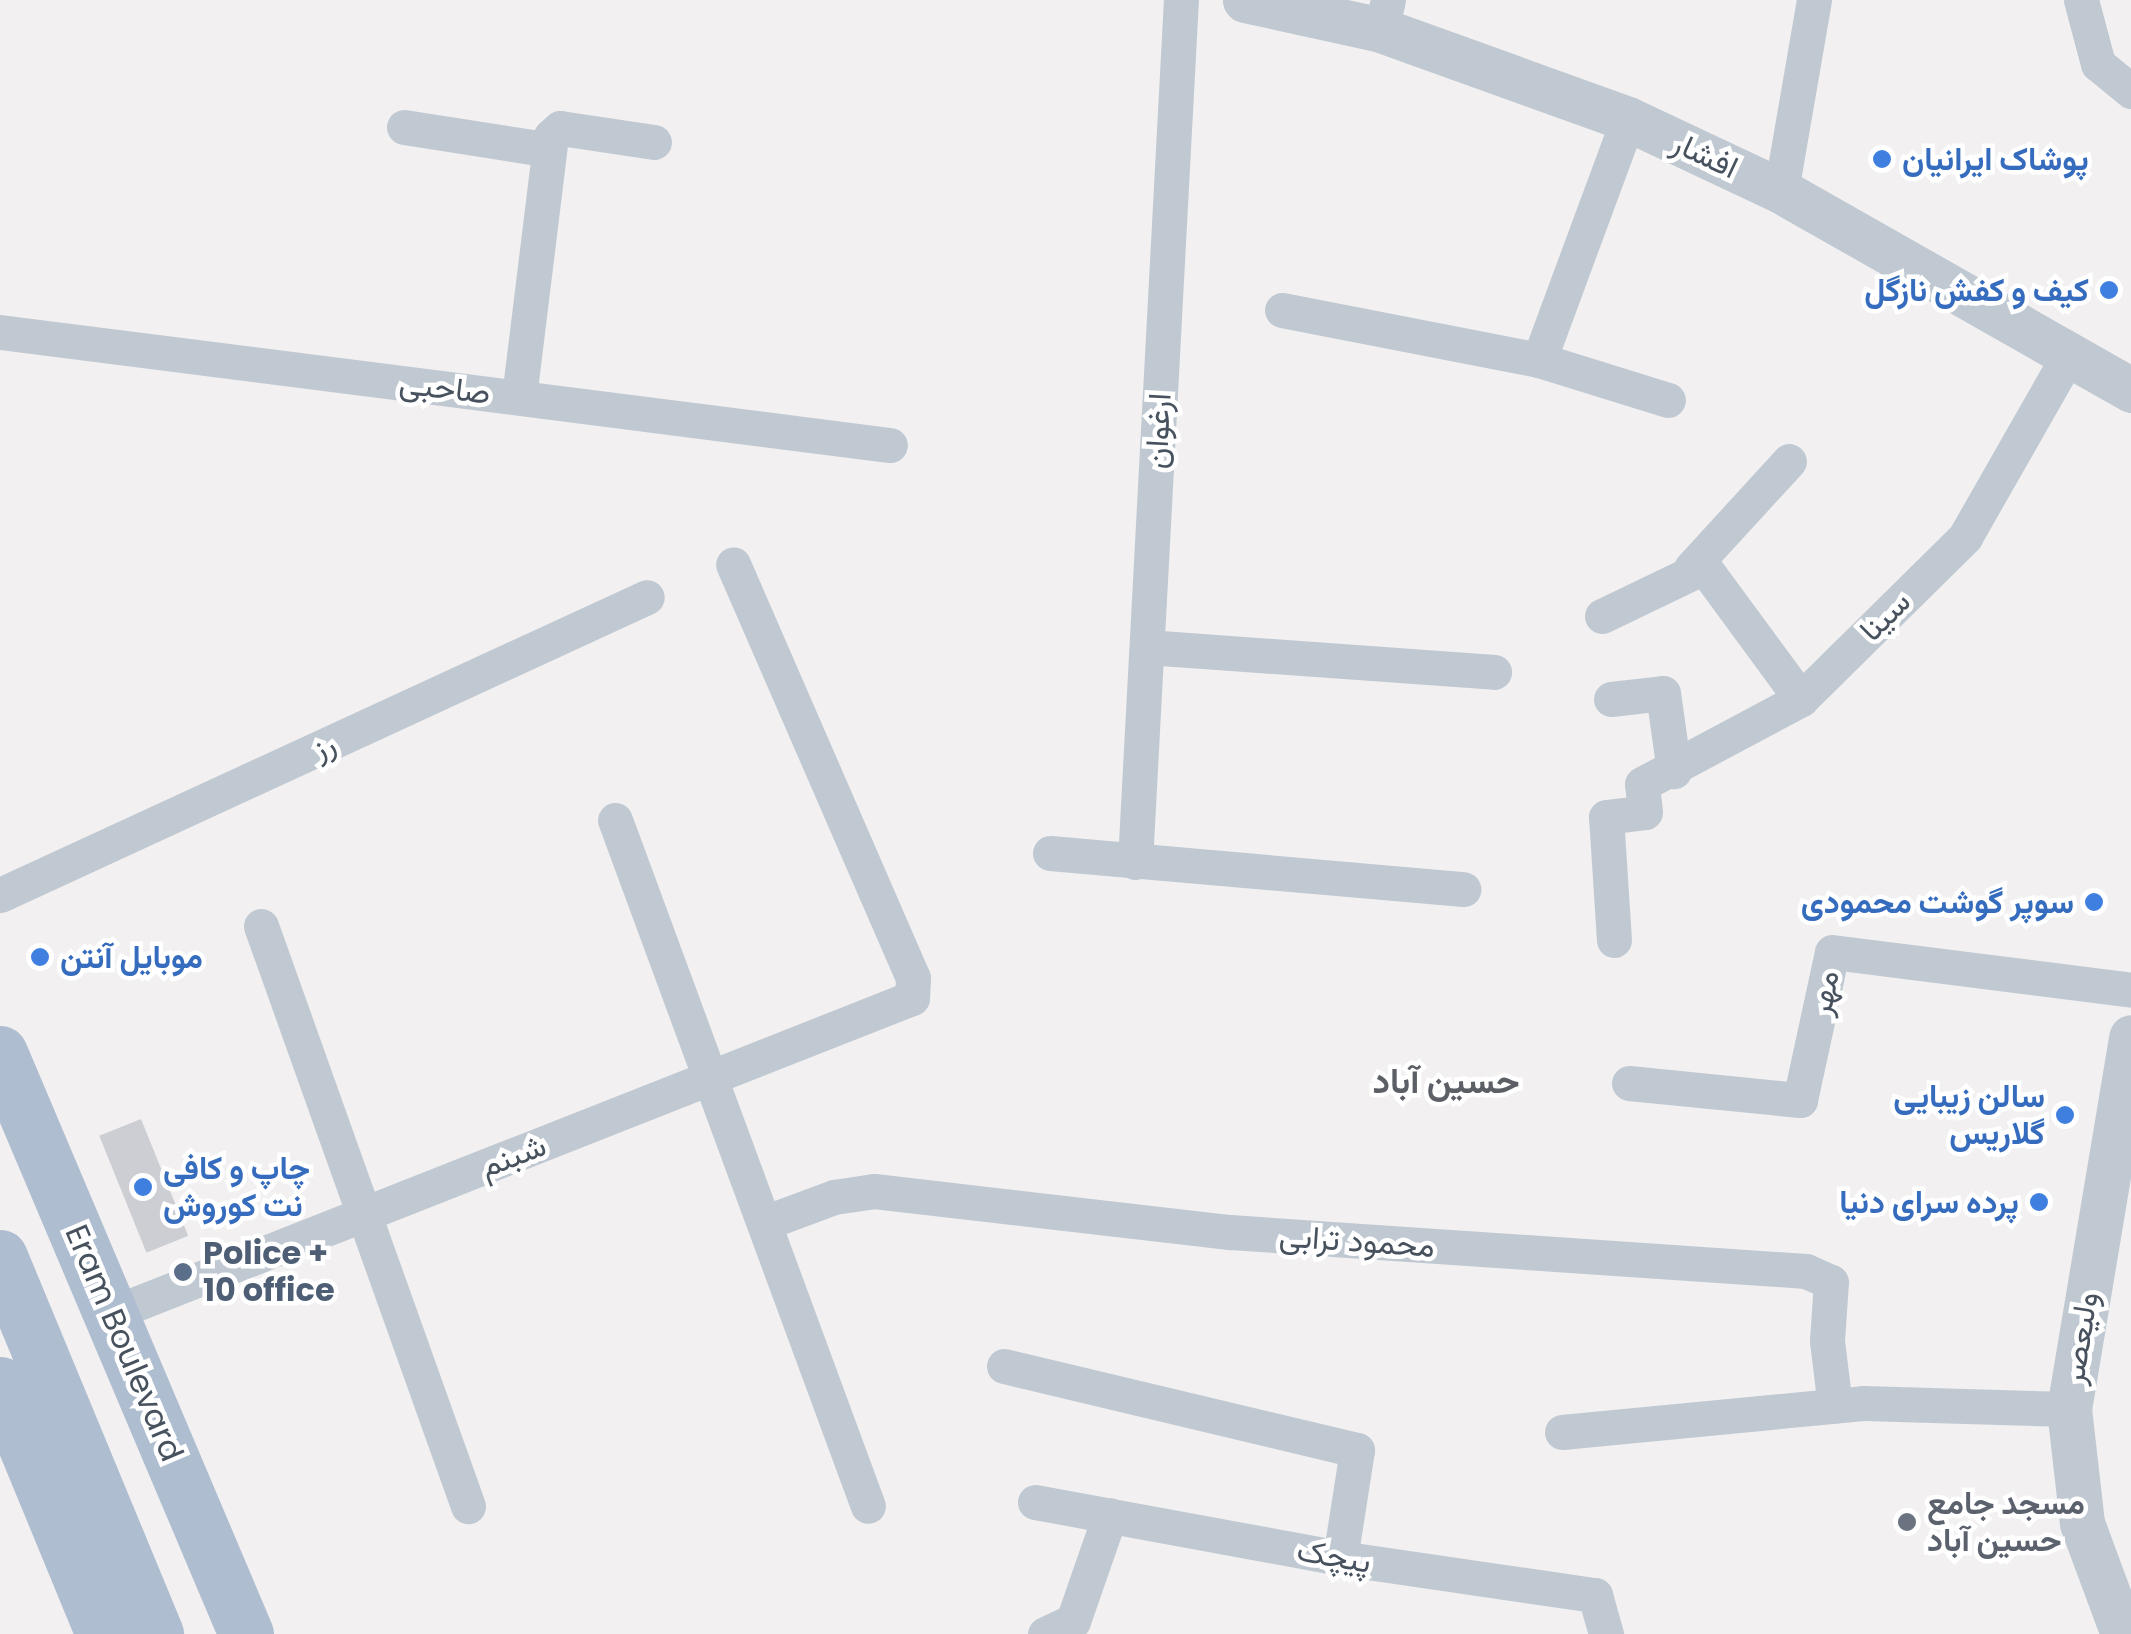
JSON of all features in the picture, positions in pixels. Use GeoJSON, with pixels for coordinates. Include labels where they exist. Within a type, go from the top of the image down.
{"type":"FeatureCollection","features":[{"type":"Feature","properties":{"kind":"main road","name":"Eram Boulevard"},"geometry":{"type":"LineString","coordinates":[[0,1053],[246,1634]]}},
{"type":"Feature","properties":{"kind":"main road"},"geometry":{"type":"LineString","coordinates":[[0,1257],[156,1634]]}},
{"type":"Feature","properties":{"kind":"main road"},"geometry":{"type":"LineString","coordinates":[[0,1384],[102,1634]]}},
{"type":"Feature","properties":{"kind":"street","name":"ارغوان"},"geometry":{"type":"LineString","coordinates":[[1135,862],[1182,0]]}},
{"type":"Feature","properties":{"kind":"street","name":"افشار"},"geometry":{"type":"LineString","coordinates":[[1246,0],[1384,15],[1628,118],[1781,191],[2072,351],[2131,390]]}},
{"type":"Feature","properties":{"kind":"street"},"geometry":{"type":"LineString","coordinates":[[1781,191],[1814,0]]}},
{"type":"Feature","properties":{"kind":"street"},"geometry":{"type":"LineString","coordinates":[[2081,0],[2098,64],[2131,91]]}},
{"type":"Feature","properties":{"kind":"street"},"geometry":{"type":"LineString","coordinates":[[1539,360],[1628,118]]}},
{"type":"Feature","properties":{"kind":"street"},"geometry":{"type":"LineString","coordinates":[[404,127],[545,148]]}},
{"type":"Feature","properties":{"kind":"street"},"geometry":{"type":"LineString","coordinates":[[519,397],[545,148],[560,128],[654,142]]}},
{"type":"Feature","properties":{"kind":"street"},"geometry":{"type":"LineString","coordinates":[[1282,310],[1539,360],[1668,400]]}},
{"type":"Feature","properties":{"kind":"street","name":"صاحبی"},"geometry":{"type":"LineString","coordinates":[[0,332],[890,445]]}},
{"type":"Feature","properties":{"kind":"street","name":"سینا"},"geometry":{"type":"LineString","coordinates":[[1614,940],[1606,817],[1645,812],[1642,784],[1674,771],[1801,700],[1964,537],[2072,351]]}},
{"type":"Feature","properties":{"kind":"street"},"geometry":{"type":"LineString","coordinates":[[1602,616],[1691,568],[1789,460]]}},
{"type":"Feature","properties":{"kind":"street","name":"شبنم"},"geometry":{"type":"LineString","coordinates":[[113,1313],[912,998],[913,978],[733,564]]}},
{"type":"Feature","properties":{"kind":"street"},"geometry":{"type":"LineString","coordinates":[[1691,568],[1704,567],[1712,576],[1801,700]]}},
{"type":"Feature","properties":{"kind":"street","name":"رز"},"geometry":{"type":"LineString","coordinates":[[0,895],[647,597]]}},
{"type":"Feature","properties":{"kind":"street"},"geometry":{"type":"LineString","coordinates":[[1147,646],[1494,672]]}},
{"type":"Feature","properties":{"kind":"street"},"geometry":{"type":"LineString","coordinates":[[1611,698],[1663,693],[1674,771]]}},
{"type":"Feature","properties":{"kind":"street"},"geometry":{"type":"LineString","coordinates":[[615,820],[868,1506]]}},
{"type":"Feature","properties":{"kind":"street"},"geometry":{"type":"LineString","coordinates":[[1050,853],[1464,889]]}},
{"type":"Feature","properties":{"kind":"street"},"geometry":{"type":"LineString","coordinates":[[262,926],[468,1506]]}},
{"type":"Feature","properties":{"kind":"street","name":"مهر"},"geometry":{"type":"LineString","coordinates":[[1628,1082],[1800,1100],[1832,952],[2131,990]]}},
{"type":"Feature","properties":{"kind":"street","name":"ولیعصر"},"geometry":{"type":"LineString","coordinates":[[2108,1631],[2082,1522],[2068,1409],[2116,1224],[2131,1037]]}},
{"type":"Feature","properties":{"kind":"street","name":"محمود ترابی"},"geometry":{"type":"LineString","coordinates":[[764,1223],[834,1197],[874,1190],[1230,1232],[1806,1271],[1832,1282],[1827,1340],[1834,1406]]}},
{"type":"Feature","properties":{"kind":"street"},"geometry":{"type":"LineString","coordinates":[[1004,1366],[1357,1450],[1340,1558]]}},
{"type":"Feature","properties":{"kind":"street"},"geometry":{"type":"LineString","coordinates":[[1562,1432],[1834,1406],[2068,1409]]}},
{"type":"Feature","properties":{"kind":"street","name":"پیچک"},"geometry":{"type":"LineString","coordinates":[[1035,1502],[1340,1558],[1595,1594],[1606,1634]]}},
{"type":"Feature","properties":{"kind":"street"},"geometry":{"type":"LineString","coordinates":[[1045,1634],[1072,1621],[1110,1516]]}},
{"type":"Feature","properties":{"kind":"building","name":"چاپ و کافی نت کوروش"},"geometry":{"type":"Polygon","coordinates":[[[141,1119],[188,1236],[146,1253],[99,1136],[141,1119]]]}},
{"type":"Feature","properties":{"kind":"place","name":"پوشاک ایرانیان"},"geometry":{"type":"Point","coordinates":[1882,159]}},
{"type":"Feature","properties":{"kind":"place","name":"کیف و کفش نازگل"},"geometry":{"type":"Point","coordinates":[2109,290]}},
{"type":"Feature","properties":{"kind":"place","name":"سوپر گوشت محمودی"},"geometry":{"type":"Point","coordinates":[2094,902]}},
{"type":"Feature","properties":{"kind":"place","name":"موبایل آنتن"},"geometry":{"type":"Point","coordinates":[40,957]}},
{"type":"Feature","properties":{"kind":"place","name":"سالن زیبایی گلاریس"},"geometry":{"type":"Point","coordinates":[2065,1115]}},
{"type":"Feature","properties":{"kind":"place","name":"چاپ و کافی نت کوروش"},"geometry":{"type":"Point","coordinates":[143,1187]}},
{"type":"Feature","properties":{"kind":"place","name":"پرده سرای دنیا"},"geometry":{"type":"Point","coordinates":[2039,1202]}},
{"type":"Feature","properties":{"kind":"place","name":"Police + 10 office"},"geometry":{"type":"Point","coordinates":[183,1272]}},
{"type":"Feature","properties":{"kind":"place","name":"مسجد جامع حسین آباد"},"geometry":{"type":"Point","coordinates":[1907,1522]}},
{"type":"Feature","properties":{"kind":"district","name":"حسین آباد"},"geometry":{"type":"Point","coordinates":[1446,1081]}}]}
